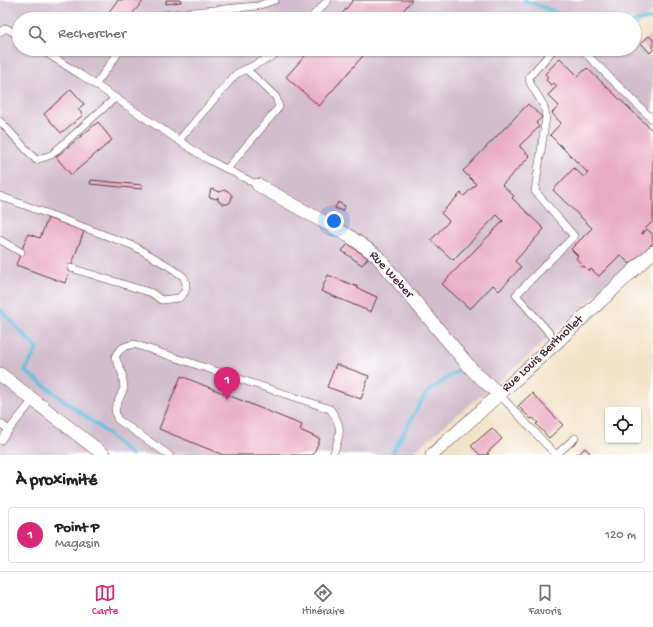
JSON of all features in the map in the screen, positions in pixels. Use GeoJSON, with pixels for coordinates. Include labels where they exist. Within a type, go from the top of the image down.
{"type":"FeatureCollection","features":[{"type":"Feature","properties":{"kind":"street","name":"Rue Weber"},"geometry":{"type":"LineString","coordinates":[[258,185],[349,236],[376,255],[474,372],[499,394]]}},
{"type":"Feature","properties":{"kind":"street","name":"Rue Louis Berthollet"},"geometry":{"type":"LineString","coordinates":[[432,455],[499,394],[561,344],[653,252]]}},
{"type":"Feature","properties":{"kind":"street"},"geometry":{"type":"LineString","coordinates":[[0,374],[104,455]]}},
{"type":"Feature","properties":{"kind":"lane"},"geometry":{"type":"LineString","coordinates":[[193,12],[257,6],[275,0]]}},
{"type":"Feature","properties":{"kind":"lane"},"geometry":{"type":"LineString","coordinates":[[317,12],[328,0]]}},
{"type":"Feature","properties":{"kind":"lane"},"geometry":{"type":"LineString","coordinates":[[0,32],[6,28],[12,32]]}},
{"type":"Feature","properties":{"kind":"lane"},"geometry":{"type":"LineString","coordinates":[[51,56],[96,84],[205,158],[258,185]]}},
{"type":"Feature","properties":{"kind":"lane"},"geometry":{"type":"LineString","coordinates":[[96,84],[115,56]]}},
{"type":"Feature","properties":{"kind":"lane"},"geometry":{"type":"LineString","coordinates":[[179,140],[236,74],[273,56]]}},
{"type":"Feature","properties":{"kind":"lane"},"geometry":{"type":"LineString","coordinates":[[548,56],[530,77],[530,83],[544,106],[546,117],[535,191],[574,236],[516,295],[552,336],[561,344]]}},
{"type":"Feature","properties":{"kind":"lane"},"geometry":{"type":"LineString","coordinates":[[587,56],[653,120]]}},
{"type":"Feature","properties":{"kind":"lane"},"geometry":{"type":"LineString","coordinates":[[227,169],[279,107],[276,97],[246,69]]}},
{"type":"Feature","properties":{"kind":"lane"},"geometry":{"type":"LineString","coordinates":[[0,121],[36,160],[52,155],[115,98]]}},
{"type":"Feature","properties":{"kind":"lane"},"geometry":{"type":"LineString","coordinates":[[0,196],[134,246],[184,277],[186,292],[179,298],[161,300],[152,294],[71,268]]}},
{"type":"Feature","properties":{"kind":"lane"},"geometry":{"type":"LineString","coordinates":[[0,240],[21,252]]}},
{"type":"Feature","properties":{"kind":"lane"},"geometry":{"type":"LineString","coordinates":[[169,455],[117,419],[114,409],[124,388],[122,374],[115,357],[118,351],[123,347],[134,344],[330,409],[339,425],[340,435],[333,455]]}},
{"type":"Feature","properties":{"kind":"lane"},"geometry":{"type":"LineString","coordinates":[[499,394],[556,455],[575,438]]}},
{"type":"Feature","properties":{"kind":"lane"},"geometry":{"type":"LineString","coordinates":[[0,441],[33,400]]}},
{"type":"Feature","properties":{"kind":"lane"},"geometry":{"type":"LineString","coordinates":[[0,423],[9,430]]}},
{"type":"Feature","properties":{"kind":"shaded area"},"geometry":{"type":"Polygon","coordinates":[[[0,0],[653,0],[653,10],[641,21],[641,12],[12,12],[12,56],[641,56],[641,47],[653,60],[653,243],[513,370],[410,455],[0,455],[0,0]]]}},
{"type":"Feature","properties":{"kind":"building"},"geometry":{"type":"Polygon","coordinates":[[[118,0],[144,0],[134,12],[109,12],[118,0]]]}},
{"type":"Feature","properties":{"kind":"building"},"geometry":{"type":"Polygon","coordinates":[[[166,0],[181,0],[181,2],[166,4],[166,0]]]}},
{"type":"Feature","properties":{"kind":"building"},"geometry":{"type":"Polygon","coordinates":[[[353,0],[412,0],[402,12],[344,12],[353,0]]]}},
{"type":"Feature","properties":{"kind":"building"},"geometry":{"type":"Polygon","coordinates":[[[649,36],[653,40],[653,50],[650,53],[641,43],[649,36]]]}},
{"type":"Feature","properties":{"kind":"building"},"geometry":{"type":"Polygon","coordinates":[[[305,56],[363,56],[319,106],[286,77],[305,56]]]}},
{"type":"Feature","properties":{"kind":"building"},"geometry":{"type":"Polygon","coordinates":[[[560,58],[578,76],[587,68],[653,131],[653,221],[641,233],[643,234],[647,229],[653,235],[653,243],[630,264],[620,255],[599,276],[591,269],[589,271],[584,266],[582,267],[576,258],[578,256],[571,249],[592,228],[553,190],[574,168],[584,177],[588,173],[550,135],[561,123],[552,113],[559,106],[548,95],[557,86],[554,83],[551,85],[546,80],[548,77],[545,74],[560,58]]]}},
{"type":"Feature","properties":{"kind":"building"},"geometry":{"type":"Polygon","coordinates":[[[71,89],[84,104],[78,109],[83,115],[61,133],[44,114],[71,89]]]}},
{"type":"Feature","properties":{"kind":"building"},"geometry":{"type":"Polygon","coordinates":[[[528,104],[542,117],[536,123],[539,127],[520,145],[520,147],[530,156],[502,185],[514,196],[512,198],[544,229],[515,261],[521,267],[499,291],[493,285],[470,309],[442,284],[503,221],[497,215],[453,260],[431,240],[449,221],[441,213],[461,193],[464,196],[476,184],[463,171],[528,104]]]}},
{"type":"Feature","properties":{"kind":"building"},"geometry":{"type":"Polygon","coordinates":[[[98,122],[112,140],[71,175],[56,157],[98,122]]]}},
{"type":"Feature","properties":{"kind":"building"},"geometry":{"type":"Polygon","coordinates":[[[91,180],[142,185],[142,189],[90,184],[91,180]]]}},
{"type":"Feature","properties":{"kind":"building"},"geometry":{"type":"Polygon","coordinates":[[[211,189],[220,192],[225,190],[228,191],[232,196],[231,201],[228,204],[223,204],[218,201],[218,197],[217,199],[209,197],[211,189]]]}},
{"type":"Feature","properties":{"kind":"building"},"geometry":{"type":"Polygon","coordinates":[[[338,202],[345,206],[342,211],[335,208],[338,202]]]}},
{"type":"Feature","properties":{"kind":"building"},"geometry":{"type":"Polygon","coordinates":[[[48,218],[84,231],[65,283],[16,265],[28,234],[40,238],[48,218]]]}},
{"type":"Feature","properties":{"kind":"building"},"geometry":{"type":"Polygon","coordinates":[[[348,244],[368,258],[362,265],[342,251],[348,244]]]}},
{"type":"Feature","properties":{"kind":"building"},"geometry":{"type":"Polygon","coordinates":[[[328,275],[358,287],[357,288],[377,297],[371,312],[321,291],[328,275]]]}},
{"type":"Feature","properties":{"kind":"building"},"geometry":{"type":"Polygon","coordinates":[[[336,364],[369,376],[361,399],[327,387],[336,364]]]}},
{"type":"Feature","properties":{"kind":"building"},"geometry":{"type":"Polygon","coordinates":[[[181,376],[302,425],[300,430],[320,439],[313,455],[223,455],[159,429],[181,376]]]}},
{"type":"Feature","properties":{"kind":"building"},"geometry":{"type":"Polygon","coordinates":[[[532,393],[563,425],[549,438],[536,424],[538,423],[533,418],[531,419],[518,406],[532,393]]]}},
{"type":"Feature","properties":{"kind":"building"},"geometry":{"type":"Polygon","coordinates":[[[492,428],[502,439],[487,453],[489,454],[480,455],[471,446],[492,428]]]}},
{"type":"Feature","properties":{"kind":"building"},"geometry":{"type":"Polygon","coordinates":[[[585,448],[592,455],[575,455],[577,453],[579,454],[585,448]]]}},
{"type":"Feature","properties":{"kind":"waterway"},"geometry":{"type":"LineString","coordinates":[[524,0],[556,12]]}},
{"type":"Feature","properties":{"kind":"waterway"},"geometry":{"type":"LineString","coordinates":[[641,21],[653,18]]}},
{"type":"Feature","properties":{"kind":"waterway"},"geometry":{"type":"LineString","coordinates":[[0,309],[37,349],[25,371],[102,429],[131,455]]}},
{"type":"Feature","properties":{"kind":"waterway"},"geometry":{"type":"LineString","coordinates":[[391,455],[426,393],[457,371]]}},
{"type":"Feature","properties":{"kind":"place","name":"Point P"},"geometry":{"type":"Point","coordinates":[227,400]}}]}
